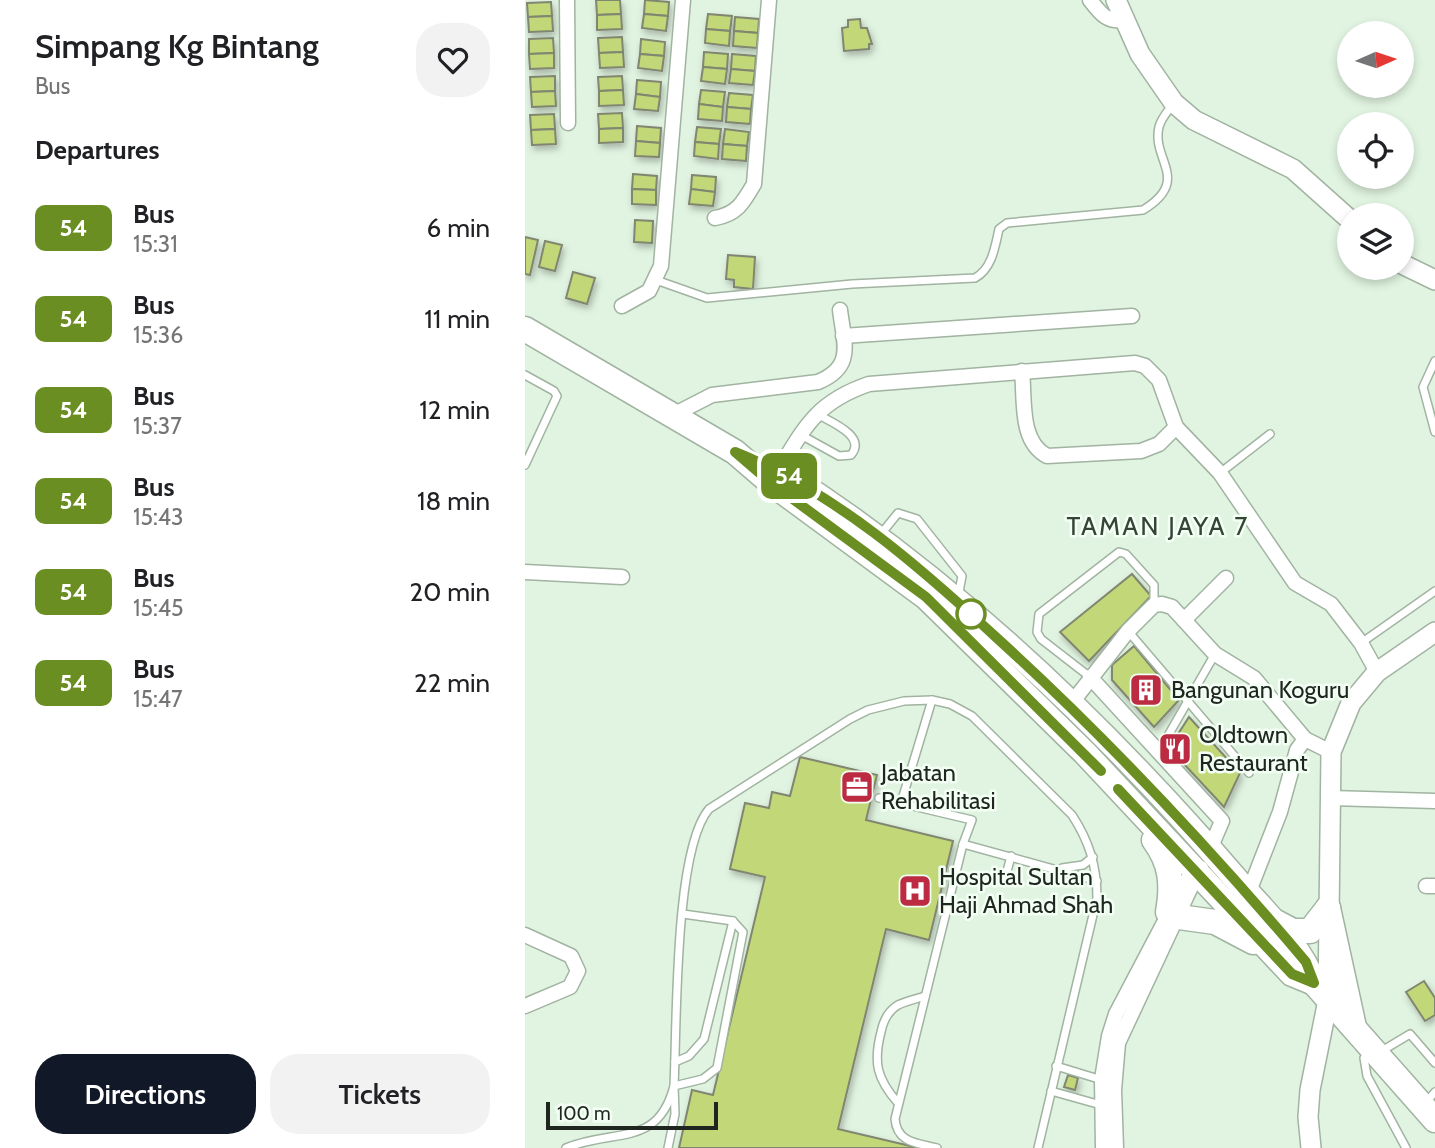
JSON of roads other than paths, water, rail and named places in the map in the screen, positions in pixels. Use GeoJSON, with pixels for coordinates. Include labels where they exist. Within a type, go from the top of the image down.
{"type":"FeatureCollection","features":[{"type":"Feature","properties":{"kind":"highway"},"geometry":{"type":"LineString","coordinates":[[528,337],[675,414],[878,537],[957,601],[1070,705],[1212,851],[1306,962],[1321,991],[1373,1052],[1431,1106]]}},
{"type":"Feature","properties":{"kind":"highway"},"geometry":{"type":"LineString","coordinates":[[775,476],[926,597],[1118,789],[1292,974],[1321,991]]}},
{"type":"Feature","properties":{"kind":"highway"},"geometry":{"type":"LineString","coordinates":[[1118,789],[1168,863],[1174,914],[1215,922],[1277,957]]}},
{"type":"Feature","properties":{"kind":"highway"},"geometry":{"type":"LineString","coordinates":[[1268,917],[1301,933],[1316,926],[1328,908]]}},
{"type":"Feature","properties":{"kind":"highway"},"geometry":{"type":"LineString","coordinates":[[1328,908],[1355,1031]]}},
{"type":"Feature","properties":{"kind":"street"},"geometry":{"type":"LineString","coordinates":[[567,0],[568,123]]}},
{"type":"Feature","properties":{"kind":"street"},"geometry":{"type":"LineString","coordinates":[[622,306],[649,291],[661,266],[683,0]]}},
{"type":"Feature","properties":{"kind":"street"},"geometry":{"type":"LineString","coordinates":[[715,218],[730,215],[740,209],[754,184],[769,0]]}},
{"type":"Feature","properties":{"kind":"street"},"geometry":{"type":"LineString","coordinates":[[1090,0],[1105,18],[1115,22],[1124,20]]}},
{"type":"Feature","properties":{"kind":"street"},"geometry":{"type":"LineString","coordinates":[[1115,0],[1140,54],[1174,103],[1194,120],[1293,169],[1337,208]]}},
{"type":"Feature","properties":{"kind":"street"},"geometry":{"type":"LineString","coordinates":[[1414,270],[1435,280]]}},
{"type":"Feature","properties":{"kind":"street"},"geometry":{"type":"LineString","coordinates":[[675,414],[712,395],[818,382],[832,377],[842,367],[845,352],[840,310]]}},
{"type":"Feature","properties":{"kind":"street"},"geometry":{"type":"LineString","coordinates":[[843,336],[1132,316]]}},
{"type":"Feature","properties":{"kind":"street"},"geometry":{"type":"LineString","coordinates":[[775,476],[817,413],[845,393],[869,384],[1135,363],[1145,366],[1159,380],[1176,427],[1220,473],[1295,583],[1331,604],[1361,643],[1377,672]]}},
{"type":"Feature","properties":{"kind":"street"},"geometry":{"type":"LineString","coordinates":[[1023,371],[1028,438],[1036,450],[1047,456],[1141,451],[1159,444],[1176,427]]}},
{"type":"Feature","properties":{"kind":"street"},"geometry":{"type":"LineString","coordinates":[[525,572],[622,577]]}},
{"type":"Feature","properties":{"kind":"street"},"geometry":{"type":"LineString","coordinates":[[1184,620],[1226,579]]}},
{"type":"Feature","properties":{"kind":"street"},"geometry":{"type":"LineString","coordinates":[[1070,705],[1128,631],[1154,605],[1172,607],[1215,654],[1254,678],[1305,739],[1331,752]]}},
{"type":"Feature","properties":{"kind":"street"},"geometry":{"type":"LineString","coordinates":[[1311,1148],[1308,1117],[1328,908],[1331,752],[1351,703],[1377,672],[1435,632]]}},
{"type":"Feature","properties":{"kind":"street"},"geometry":{"type":"LineString","coordinates":[[1090,677],[1157,754],[1222,821],[1212,851],[1116,1014],[1102,1079],[1103,1148]]}},
{"type":"Feature","properties":{"kind":"street"},"geometry":{"type":"LineString","coordinates":[[1248,894],[1280,812],[1297,750],[1305,739]]}},
{"type":"Feature","properties":{"kind":"street"},"geometry":{"type":"LineString","coordinates":[[1331,798],[1435,801]]}},
{"type":"Feature","properties":{"kind":"street"},"geometry":{"type":"LineString","coordinates":[[1116,1148],[1114,1090],[1118,1043],[1174,914]]}},
{"type":"Feature","properties":{"kind":"street"},"geometry":{"type":"LineString","coordinates":[[525,935],[572,956],[578,971],[576,979],[562,992],[525,1006]]}},
{"type":"Feature","properties":{"kind":"lane"},"geometry":{"type":"LineString","coordinates":[[656,280],[706,298],[852,284],[975,278],[984,273],[995,250],[999,229],[1007,223],[1143,209],[1155,202],[1167,180],[1167,165],[1158,139],[1159,127],[1174,103]]}},
{"type":"Feature","properties":{"kind":"lane"},"geometry":{"type":"LineString","coordinates":[[1435,362],[1423,387],[1435,432]]}},
{"type":"Feature","properties":{"kind":"lane"},"geometry":{"type":"LineString","coordinates":[[525,375],[554,391],[557,397],[525,465]]}},
{"type":"Feature","properties":{"kind":"lane"},"geometry":{"type":"LineString","coordinates":[[801,435],[839,456],[851,455],[855,450],[856,443],[849,433],[817,413]]}},
{"type":"Feature","properties":{"kind":"lane"},"geometry":{"type":"LineString","coordinates":[[1220,473],[1270,434]]}},
{"type":"Feature","properties":{"kind":"lane"},"geometry":{"type":"LineString","coordinates":[[878,537],[898,513],[917,519],[962,576],[957,601]]}},
{"type":"Feature","properties":{"kind":"lane"},"geometry":{"type":"LineString","coordinates":[[1090,677],[1041,639],[1037,632],[1039,614],[1119,552],[1126,554],[1154,585],[1154,605]]}},
{"type":"Feature","properties":{"kind":"lane"},"geometry":{"type":"LineString","coordinates":[[1361,643],[1435,591]]}},
{"type":"Feature","properties":{"kind":"lane"},"geometry":{"type":"LineString","coordinates":[[1128,631],[1249,773]]}},
{"type":"Feature","properties":{"kind":"lane"},"geometry":{"type":"LineString","coordinates":[[1157,754],[1215,654]]}},
{"type":"Feature","properties":{"kind":"lane"},"geometry":{"type":"LineString","coordinates":[[901,803],[932,700]]}},
{"type":"Feature","properties":{"kind":"lane"},"geometry":{"type":"LineString","coordinates":[[668,1148],[675,1114],[675,1062],[686,866],[700,819],[709,809],[868,710],[904,701],[932,700],[972,716],[1072,815],[1093,857],[1097,881],[1093,918],[1038,1148]]}},
{"type":"Feature","properties":{"kind":"lane"},"geometry":{"type":"LineString","coordinates":[[879,798],[972,820],[963,844],[895,1119],[898,1134],[903,1139],[937,1148]]}},
{"type":"Feature","properties":{"kind":"lane"},"geometry":{"type":"LineString","coordinates":[[963,844],[1058,868],[1097,881]]}},
{"type":"Feature","properties":{"kind":"lane"},"geometry":{"type":"LineString","coordinates":[[1005,879],[1011,856]]}},
{"type":"Feature","properties":{"kind":"lane"},"geometry":{"type":"LineString","coordinates":[[1058,868],[1083,865],[1093,857]]}},
{"type":"Feature","properties":{"kind":"lane"},"geometry":{"type":"LineString","coordinates":[[674,1086],[703,1079],[717,1068],[743,932],[733,921],[683,914]]}},
{"type":"Feature","properties":{"kind":"lane"},"geometry":{"type":"LineString","coordinates":[[675,1062],[689,1056],[704,1039],[733,921]]}},
{"type":"Feature","properties":{"kind":"lane"},"geometry":{"type":"LineString","coordinates":[[898,1103],[884,1087],[875,1067],[877,1044],[890,1013],[897,1005],[925,996]]}},
{"type":"Feature","properties":{"kind":"lane"},"geometry":{"type":"LineString","coordinates":[[1406,1148],[1367,1076],[1364,1058],[1410,1034],[1435,1063]]}},
{"type":"Feature","properties":{"kind":"lane"},"geometry":{"type":"LineString","coordinates":[[1051,1091],[1101,1105],[1114,1090],[1102,1079],[1056,1066]]}},
{"type":"Feature","properties":{"kind":"lane"},"geometry":{"type":"LineString","coordinates":[[566,1148],[586,1142],[620,1145],[652,1130],[664,1118],[674,1086]]}},
{"type":"Feature","properties":{"kind":"place","name":"Bangunan Koguru"},"geometry":{"type":"Point","coordinates":[1146,690]}},
{"type":"Feature","properties":{"kind":"place","name":"Oldtown Restaurant"},"geometry":{"type":"Point","coordinates":[1175,749]}},
{"type":"Feature","properties":{"kind":"place","name":"Jabatan Rehabilitasi"},"geometry":{"type":"Point","coordinates":[857,787]}},
{"type":"Feature","properties":{"kind":"place","name":"Hospital Sultan Haji Ahmad Shah"},"geometry":{"type":"Point","coordinates":[915,891]}},
{"type":"Feature","properties":{"kind":"district","name":"TAMAN JAYA 7"},"geometry":{"type":"Point","coordinates":[1158,526]}}]}
